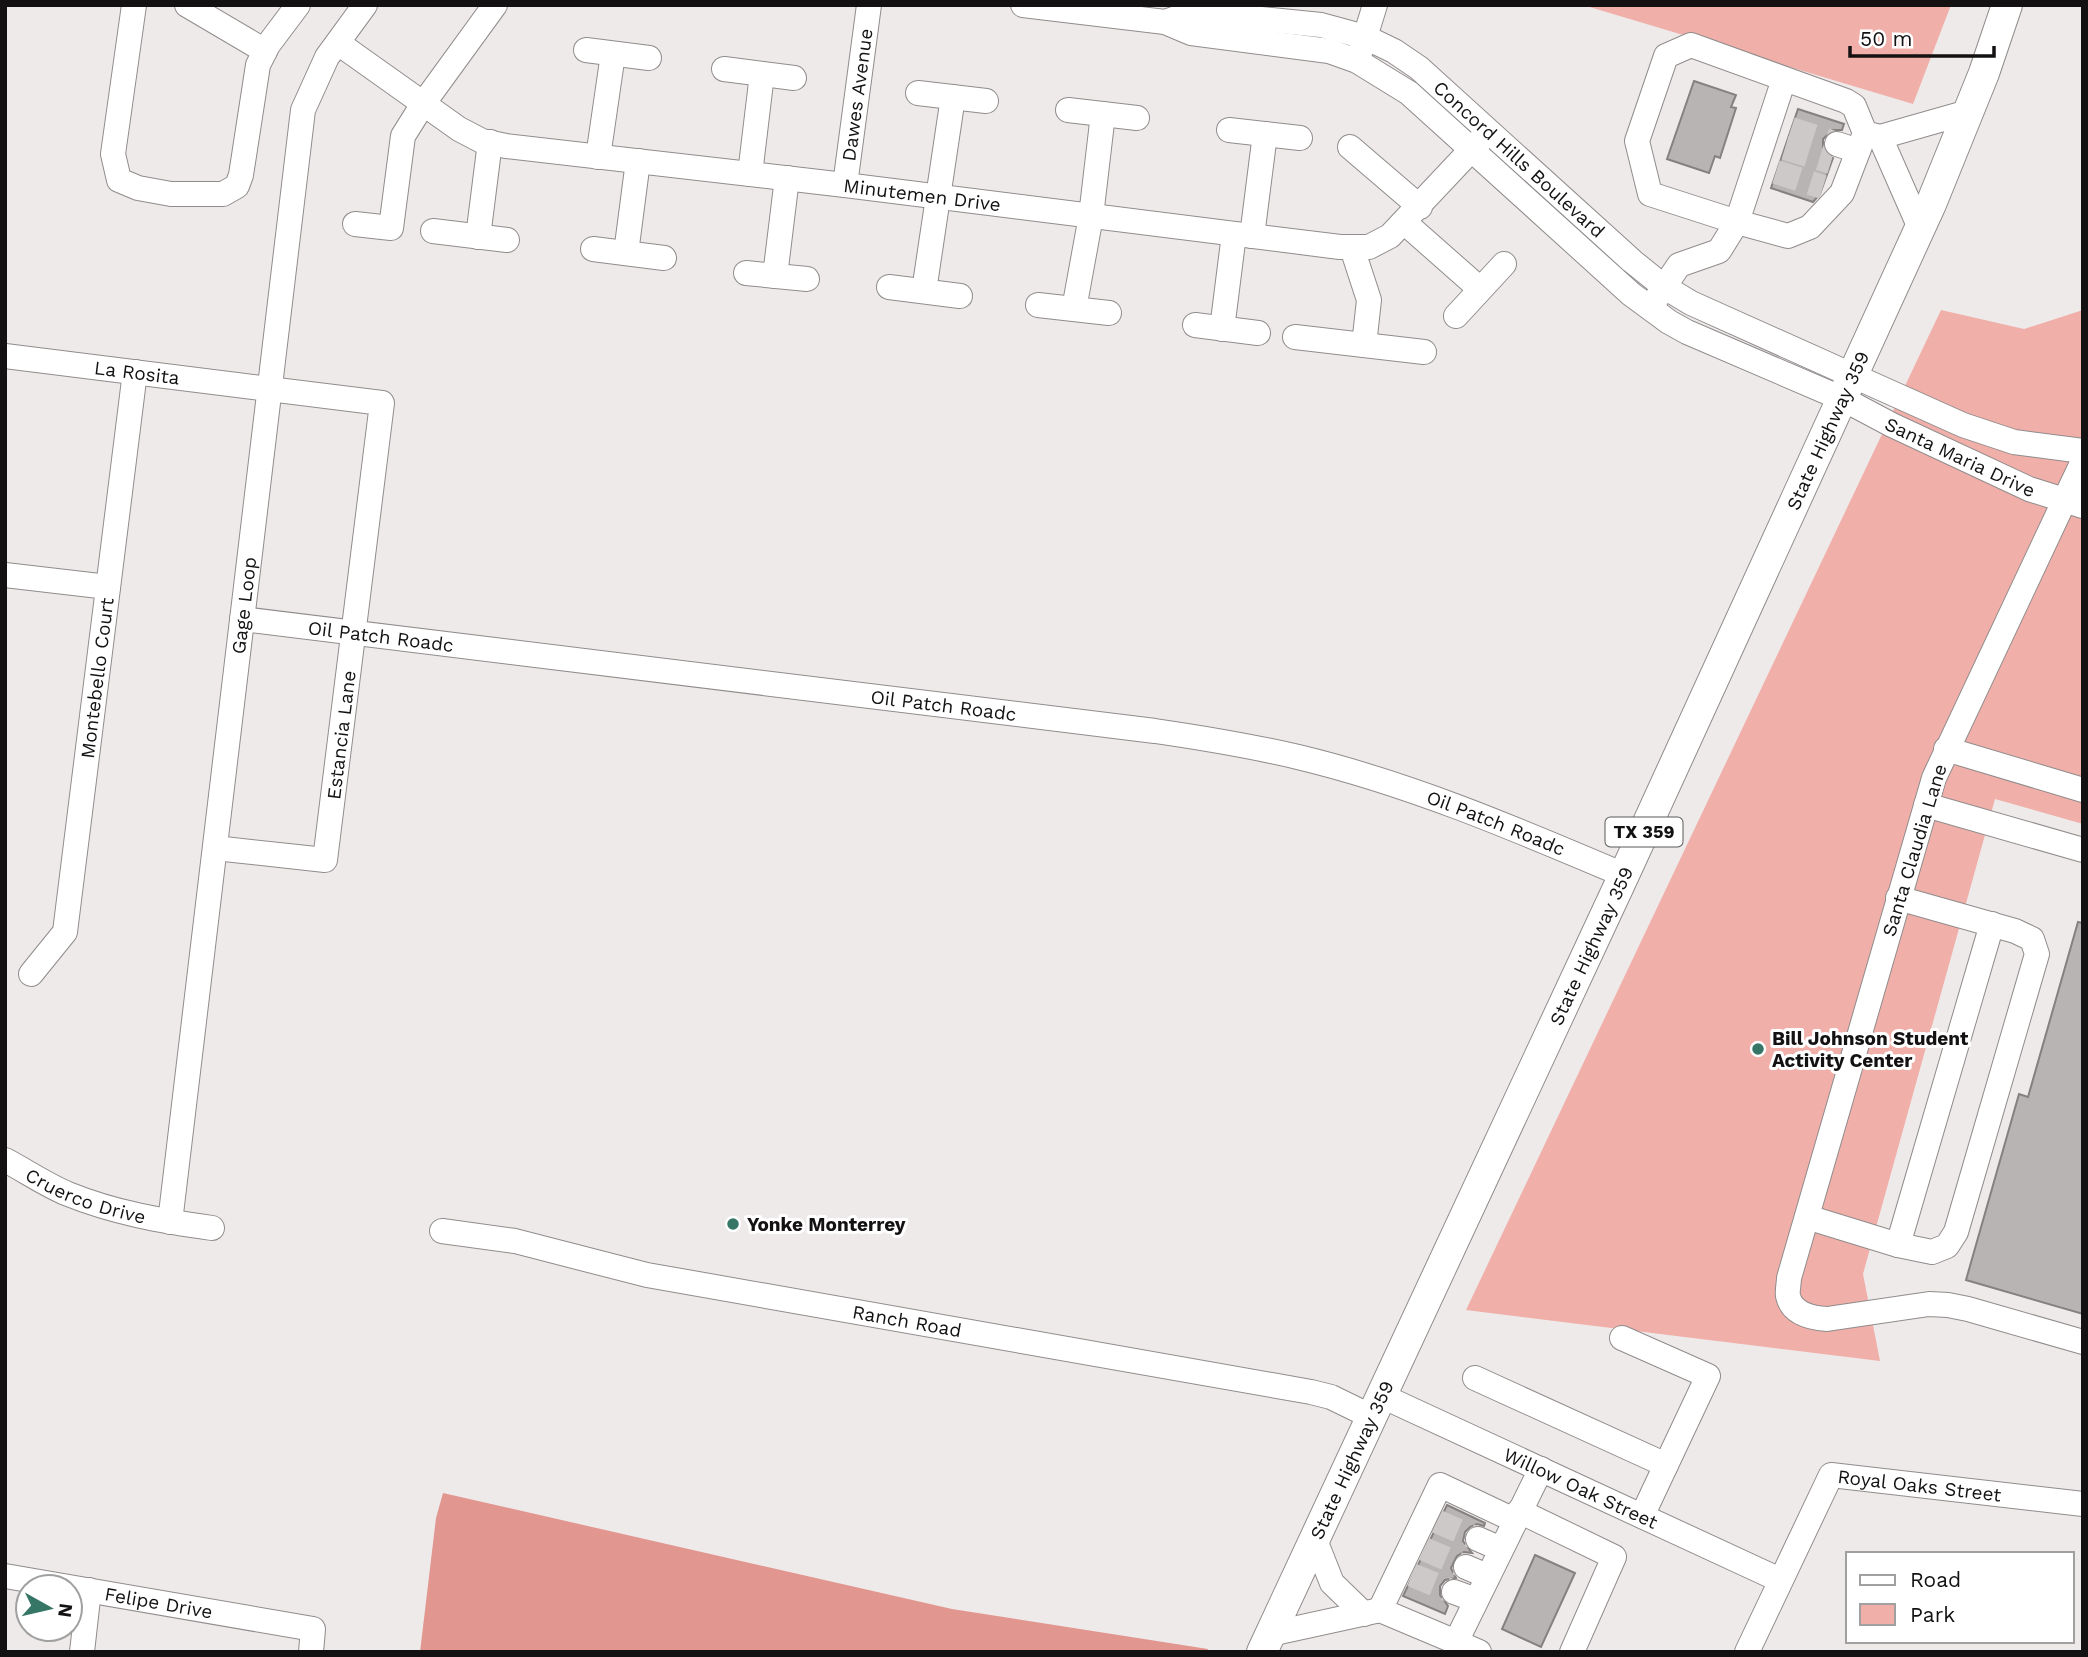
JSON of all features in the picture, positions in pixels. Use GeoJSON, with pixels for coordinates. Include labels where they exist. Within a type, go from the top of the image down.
{"type":"FeatureCollection","features":[{"type":"Feature","properties":{"kind":"main road","name":"State Highway 359"},"geometry":{"type":"LineString","coordinates":[[1266,1643],[1624,876],[1920,228],[1968,113],[2007,5]]}},
{"type":"Feature","properties":{"kind":"street"},"geometry":{"type":"LineString","coordinates":[[134,5],[113,154],[119,180],[138,188],[171,194],[223,194],[237,186],[258,65],[298,5]]}},
{"type":"Feature","properties":{"kind":"street"},"geometry":{"type":"LineString","coordinates":[[187,5],[265,51]]}},
{"type":"Feature","properties":{"kind":"street","name":"Gage Loop"},"geometry":{"type":"LineString","coordinates":[[170,1222],[303,110],[327,57],[365,5]]}},
{"type":"Feature","properties":{"kind":"street"},"geometry":{"type":"LineString","coordinates":[[355,224],[391,228],[403,136],[495,5]]}},
{"type":"Feature","properties":{"kind":"street","name":"Dawes Avenue"},"geometry":{"type":"LineString","coordinates":[[845,185],[869,5]]}},
{"type":"Feature","properties":{"kind":"street","name":"Concord Hills Boulevard"},"geometry":{"type":"LineString","coordinates":[[1023,5],[1166,14],[1193,12],[1301,22],[1365,37],[1394,51],[1419,68],[1480,140],[1622,286],[1650,309],[1687,332],[1848,387]]}},
{"type":"Feature","properties":{"kind":"street"},"geometry":{"type":"LineString","coordinates":[[1357,61],[1375,5]]}},
{"type":"Feature","properties":{"kind":"street","name":"Concord Hills Boulevard"},"geometry":{"type":"LineString","coordinates":[[1166,14],[1191,33],[1329,51],[1357,61],[1480,140],[1663,286],[1848,387]]}},
{"type":"Feature","properties":{"kind":"street","name":"Minutemen Drive"},"geometry":{"type":"LineString","coordinates":[[338,43],[459,129],[490,142],[1352,248],[1378,243],[1390,236],[1480,140]]}},
{"type":"Feature","properties":{"kind":"street"},"geometry":{"type":"LineString","coordinates":[[1691,45],[1854,106],[1854,149],[1810,227],[1788,236],[1650,194],[1637,141],[1665,56],[1691,45]]}},
{"type":"Feature","properties":{"kind":"street"},"geometry":{"type":"LineString","coordinates":[[586,50],[649,58]]}},
{"type":"Feature","properties":{"kind":"street"},"geometry":{"type":"LineString","coordinates":[[598,157],[613,54]]}},
{"type":"Feature","properties":{"kind":"street"},"geometry":{"type":"LineString","coordinates":[[724,69],[794,78]]}},
{"type":"Feature","properties":{"kind":"street"},"geometry":{"type":"LineString","coordinates":[[750,174],[762,74]]}},
{"type":"Feature","properties":{"kind":"street"},"geometry":{"type":"LineString","coordinates":[[1650,309],[1679,265],[1719,251],[1737,222],[1766,169],[1777,135],[1784,79]]}},
{"type":"Feature","properties":{"kind":"street"},"geometry":{"type":"LineString","coordinates":[[918,93],[986,101]]}},
{"type":"Feature","properties":{"kind":"street"},"geometry":{"type":"LineString","coordinates":[[924,291],[953,97]]}},
{"type":"Feature","properties":{"kind":"street"},"geometry":{"type":"LineString","coordinates":[[1069,110],[1137,118]]}},
{"type":"Feature","properties":{"kind":"street"},"geometry":{"type":"LineString","coordinates":[[1854,149],[1968,113]]}},
{"type":"Feature","properties":{"kind":"street"},"geometry":{"type":"LineString","coordinates":[[1074,309],[1091,216],[1103,114]]}},
{"type":"Feature","properties":{"kind":"street"},"geometry":{"type":"LineString","coordinates":[[1229,130],[1300,138]]}},
{"type":"Feature","properties":{"kind":"street"},"geometry":{"type":"LineString","coordinates":[[1222,329],[1265,134]]}},
{"type":"Feature","properties":{"kind":"street"},"geometry":{"type":"LineString","coordinates":[[478,237],[490,142]]}},
{"type":"Feature","properties":{"kind":"street"},"geometry":{"type":"LineString","coordinates":[[1350,146],[1480,289]]}},
{"type":"Feature","properties":{"kind":"street"},"geometry":{"type":"LineString","coordinates":[[1854,149],[1920,228]]}},
{"type":"Feature","properties":{"kind":"street"},"geometry":{"type":"LineString","coordinates":[[626,253],[638,161]]}},
{"type":"Feature","properties":{"kind":"street"},"geometry":{"type":"LineString","coordinates":[[775,276],[787,178]]}},
{"type":"Feature","properties":{"kind":"street"},"geometry":{"type":"LineString","coordinates":[[433,231],[507,240]]}},
{"type":"Feature","properties":{"kind":"street"},"geometry":{"type":"LineString","coordinates":[[1352,248],[1370,300],[1364,345]]}},
{"type":"Feature","properties":{"kind":"street"},"geometry":{"type":"LineString","coordinates":[[593,249],[664,258]]}},
{"type":"Feature","properties":{"kind":"street"},"geometry":{"type":"LineString","coordinates":[[1456,316],[1504,264]]}},
{"type":"Feature","properties":{"kind":"street"},"geometry":{"type":"LineString","coordinates":[[746,273],[807,279]]}},
{"type":"Feature","properties":{"kind":"street"},"geometry":{"type":"LineString","coordinates":[[889,287],[960,296]]}},
{"type":"Feature","properties":{"kind":"street"},"geometry":{"type":"LineString","coordinates":[[1038,305],[1109,313]]}},
{"type":"Feature","properties":{"kind":"street"},"geometry":{"type":"LineString","coordinates":[[1195,326],[1258,333]]}},
{"type":"Feature","properties":{"kind":"street"},"geometry":{"type":"LineString","coordinates":[[1295,338],[1424,352]]}},
{"type":"Feature","properties":{"kind":"street","name":"La Rosita"},"geometry":{"type":"LineString","coordinates":[[5,356],[270,388]]}},
{"type":"Feature","properties":{"kind":"street","name":"Montebello Court"},"geometry":{"type":"LineString","coordinates":[[31,974],[65,932],[135,372]]}},
{"type":"Feature","properties":{"kind":"street","name":"Santa Maria Drive"},"geometry":{"type":"LineString","coordinates":[[1848,387],[2014,442],[2083,451]]}},
{"type":"Feature","properties":{"kind":"street","name":"Santa Maria Drive"},"geometry":{"type":"LineString","coordinates":[[1848,387],[1892,425],[2029,489],[2074,504]]}},
{"type":"Feature","properties":{"kind":"street","name":"Estancia Lane"},"geometry":{"type":"LineString","coordinates":[[215,848],[325,860],[382,403],[270,388]]}},
{"type":"Feature","properties":{"kind":"street","name":"Santa Claudia Lane"},"geometry":{"type":"LineString","coordinates":[[2083,461],[2074,504],[1934,778],[1807,1217],[1788,1295],[1804,1315],[1827,1319],[1929,1304],[1948,1305],[2083,1342]]}},
{"type":"Feature","properties":{"kind":"street"},"geometry":{"type":"LineString","coordinates":[[5,575],[108,587]]}},
{"type":"Feature","properties":{"kind":"street","name":"Oil Patch Roadc"},"geometry":{"type":"LineString","coordinates":[[242,620],[1155,731],[1241,745],[1356,773],[1469,810],[1624,876]]}},
{"type":"Feature","properties":{"kind":"street"},"geometry":{"type":"LineString","coordinates":[[1947,749],[2083,790]]}},
{"type":"Feature","properties":{"kind":"street"},"geometry":{"type":"LineString","coordinates":[[1926,805],[2083,850]]}},
{"type":"Feature","properties":{"kind":"street"},"geometry":{"type":"LineString","coordinates":[[1807,1217],[1898,1245],[1932,1252],[1947,1246],[1956,1232],[2037,954],[2032,939],[2015,931],[1898,898]]}},
{"type":"Feature","properties":{"kind":"street"},"geometry":{"type":"LineString","coordinates":[[1898,1245],[1992,924]]}},
{"type":"Feature","properties":{"kind":"street","name":"Cruerco Drive"},"geometry":{"type":"LineString","coordinates":[[5,1160],[75,1197],[142,1218],[212,1228]]}},
{"type":"Feature","properties":{"kind":"street","name":"Ranch Road"},"geometry":{"type":"LineString","coordinates":[[442,1231],[515,1241],[647,1275],[1311,1392],[1377,1406]]}},
{"type":"Feature","properties":{"kind":"street"},"geometry":{"type":"LineString","coordinates":[[1622,1338],[1708,1376],[1642,1516]]}},
{"type":"Feature","properties":{"kind":"street"},"geometry":{"type":"LineString","coordinates":[[1475,1378],[1666,1465]]}},
{"type":"Feature","properties":{"kind":"street","name":"Willow Oak Street"},"geometry":{"type":"LineString","coordinates":[[1377,1406],[1541,1469],[1780,1580]]}},
{"type":"Feature","properties":{"kind":"street"},"geometry":{"type":"LineString","coordinates":[[1456,1642],[1465,1596],[1489,1544],[1517,1516],[1541,1469]]}},
{"type":"Feature","properties":{"kind":"street","name":"Royal Oaks Street"},"geometry":{"type":"LineString","coordinates":[[1780,1580],[1831,1475],[2083,1504]]}},
{"type":"Feature","properties":{"kind":"street"},"geometry":{"type":"LineString","coordinates":[[1266,1643],[1372,1612],[1406,1572],[1431,1519],[1440,1485],[1614,1557],[1572,1652]]}},
{"type":"Feature","properties":{"kind":"street"},"geometry":{"type":"LineString","coordinates":[[1314,1540],[1332,1583],[1372,1612],[1479,1652]]}},
{"type":"Feature","properties":{"kind":"street","name":"Felipe Drive"},"geometry":{"type":"LineString","coordinates":[[5,1576],[89,1590],[312,1640]]}},
{"type":"Feature","properties":{"kind":"street"},"geometry":{"type":"LineString","coordinates":[[1747,1652],[1780,1580]]}},
{"type":"Feature","properties":{"kind":"street"},"geometry":{"type":"LineString","coordinates":[[82,1652],[89,1590]]}},
{"type":"Feature","properties":{"kind":"green space"},"geometry":{"type":"Polygon","coordinates":[[[1583,5],[1951,5],[1913,104],[1583,5]]]}},
{"type":"Feature","properties":{"kind":"green space","name":"Bill Johnson Student Activity Center"},"geometry":{"type":"Polygon","coordinates":[[[1941,310],[2024,329],[2083,310],[2083,824],[1995,799],[1863,1274],[1880,1361],[1466,1310],[1941,310]]]}},
{"type":"Feature","properties":{"kind":"shaded area"},"geometry":{"type":"Polygon","coordinates":[[[443,1493],[952,1609],[1208,1649],[1207,1652],[420,1652],[436,1518],[443,1493]]]}},
{"type":"Feature","properties":{"kind":"building"},"geometry":{"type":"Polygon","coordinates":[[[1694,81],[1736,95],[1731,107],[1736,108],[1720,158],[1715,156],[1709,173],[1667,159],[1694,81]]]}},
{"type":"Feature","properties":{"kind":"building"},"geometry":{"type":"Polygon","coordinates":[[[1798,109],[1844,124],[1842,130],[1833,130],[1823,139],[1826,154],[1833,158],[1820,194],[1813,202],[1771,188],[1798,109]]]}},
{"type":"Feature","properties":{"kind":"building"},"geometry":{"type":"Polygon","coordinates":[[[2078,922],[2083,923],[2083,1314],[1966,1280],[2019,1094],[2028,1097],[2078,922]]]}},
{"type":"Feature","properties":{"kind":"building"},"geometry":{"type":"Polygon","coordinates":[[[1447,1505],[1485,1523],[1484,1526],[1477,1524],[1470,1527],[1465,1532],[1463,1541],[1472,1553],[1464,1552],[1457,1556],[1451,1568],[1456,1578],[1445,1580],[1440,1586],[1440,1595],[1448,1606],[1445,1614],[1403,1596],[1447,1505]]]}},
{"type":"Feature","properties":{"kind":"building"},"geometry":{"type":"Polygon","coordinates":[[[1535,1555],[1575,1573],[1541,1647],[1502,1629],[1535,1555]]]}},
{"type":"Feature","properties":{"kind":"tunnel"},"geometry":{"type":"LineString","coordinates":[[1791,129],[1837,144]]}},
{"type":"Feature","properties":{"kind":"tunnel"},"geometry":{"type":"LineString","coordinates":[[1785,148],[1831,162]]}},
{"type":"Feature","properties":{"kind":"tunnel"},"geometry":{"type":"LineString","coordinates":[[1776,172],[1823,187]]}},
{"type":"Feature","properties":{"kind":"tunnel"},"geometry":{"type":"LineString","coordinates":[[1436,1521],[1478,1539]]}},
{"type":"Feature","properties":{"kind":"tunnel"},"geometry":{"type":"LineString","coordinates":[[1424,1549],[1466,1567]]}},
{"type":"Feature","properties":{"kind":"tunnel"},"geometry":{"type":"LineString","coordinates":[[1412,1575],[1454,1592]]}},
{"type":"Feature","properties":{"kind":"place","name":"Bill Johnson Student Activity Center"},"geometry":{"type":"Point","coordinates":[1758,1049]}},
{"type":"Feature","properties":{"kind":"place","name":"Yonke Monterrey"},"geometry":{"type":"Point","coordinates":[733,1224]}}]}
